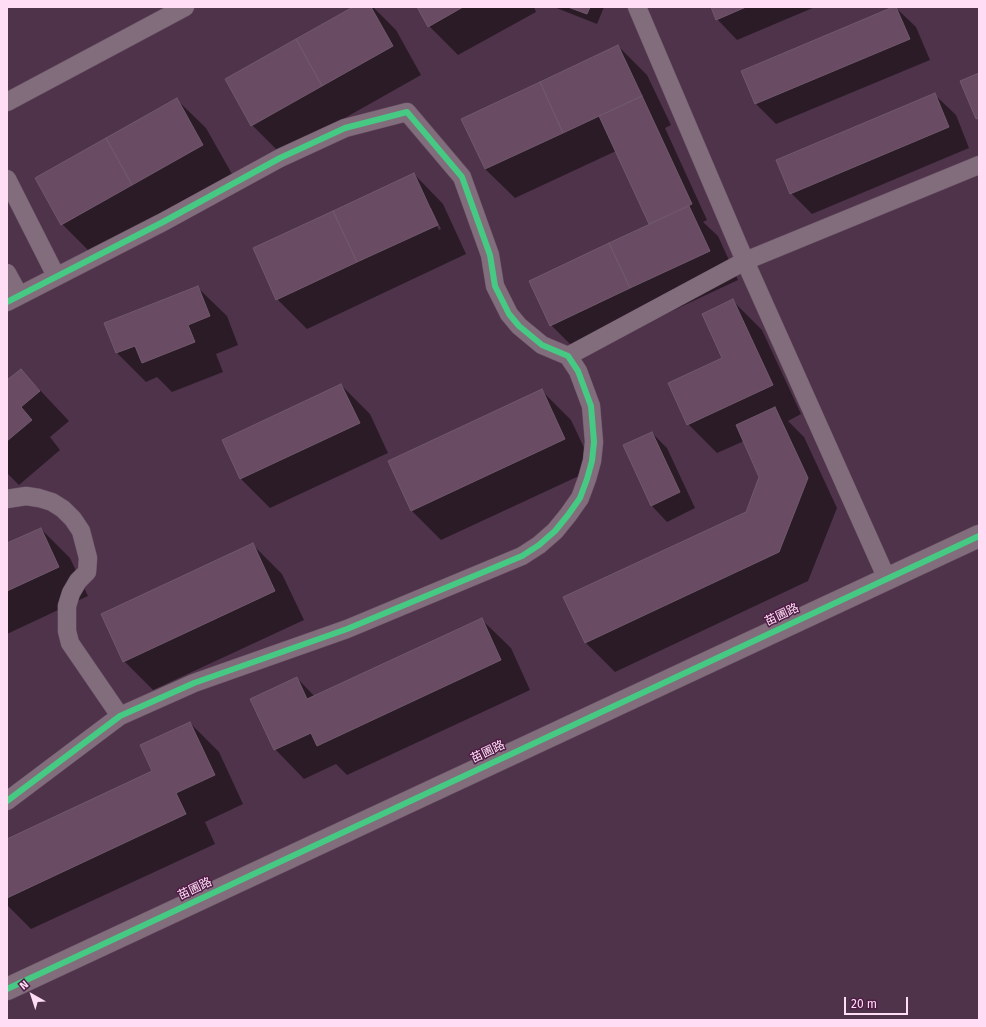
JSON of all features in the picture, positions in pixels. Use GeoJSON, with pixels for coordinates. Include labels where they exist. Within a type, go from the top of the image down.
{"type":"FeatureCollection","features":[{"type":"Feature","properties":{"kind":"street"},"geometry":{"type":"LineString","coordinates":[[7,102],[185,7]]}},
{"type":"Feature","properties":{"kind":"street"},"geometry":{"type":"LineString","coordinates":[[637,7],[745,261],[886,579]]}},
{"type":"Feature","properties":{"kind":"street"},"geometry":{"type":"LineString","coordinates":[[7,273],[13,298],[163,222],[280,158],[345,128],[407,112],[462,177],[490,255],[495,286],[509,314],[519,326],[542,345],[568,356],[578,371],[591,406],[594,424],[592,461],[580,498],[568,516],[555,531],[539,545],[522,556],[347,629],[194,683],[120,716],[7,801]]}},
{"type":"Feature","properties":{"kind":"street"},"geometry":{"type":"LineString","coordinates":[[568,356],[745,261],[979,165]]}},
{"type":"Feature","properties":{"kind":"street"},"geometry":{"type":"LineString","coordinates":[[7,179],[56,276]]}},
{"type":"Feature","properties":{"kind":"street"},"geometry":{"type":"LineString","coordinates":[[7,499],[26,496],[52,502],[63,509],[73,519],[81,531],[88,558],[87,572],[78,581],[71,593],[67,606],[67,631],[70,643],[120,716]]}},
{"type":"Feature","properties":{"kind":"street","name":"苗圃路"},"geometry":{"type":"LineString","coordinates":[[7,989],[979,536]]}},
{"type":"Feature","properties":{"kind":"building"},"geometry":{"type":"Polygon","coordinates":[[[353,7],[371,7],[393,46],[322,86],[296,39],[353,7]]]}},
{"type":"Feature","properties":{"kind":"building"},"geometry":{"type":"Polygon","coordinates":[[[417,7],[463,7],[428,27],[417,7]]]}},
{"type":"Feature","properties":{"kind":"building"},"geometry":{"type":"Polygon","coordinates":[[[568,7],[590,7],[587,14],[568,7]]]}},
{"type":"Feature","properties":{"kind":"building"},"geometry":{"type":"Polygon","coordinates":[[[711,7],[746,7],[716,20],[711,7]]]}},
{"type":"Feature","properties":{"kind":"building"},"geometry":{"type":"Polygon","coordinates":[[[896,7],[910,39],[755,104],[741,71],[896,7]]]}},
{"type":"Feature","properties":{"kind":"building"},"geometry":{"type":"Polygon","coordinates":[[[296,39],[322,86],[251,126],[225,79],[296,39]]]}},
{"type":"Feature","properties":{"kind":"building"},"geometry":{"type":"Polygon","coordinates":[[[618,45],[642,96],[563,133],[540,82],[618,45]]]}},
{"type":"Feature","properties":{"kind":"building"},"geometry":{"type":"Polygon","coordinates":[[[979,73],[979,118],[976,119],[960,81],[979,73]]]}},
{"type":"Feature","properties":{"kind":"building"},"geometry":{"type":"Polygon","coordinates":[[[540,82],[563,133],[485,169],[461,119],[540,82]]]}},
{"type":"Feature","properties":{"kind":"building"},"geometry":{"type":"Polygon","coordinates":[[[935,93],[949,127],[790,194],[776,160],[935,93]]]}},
{"type":"Feature","properties":{"kind":"building"},"geometry":{"type":"Polygon","coordinates":[[[642,96],[692,204],[649,224],[599,116],[642,96]]]}},
{"type":"Feature","properties":{"kind":"building"},"geometry":{"type":"Polygon","coordinates":[[[177,98],[203,145],[132,185],[106,138],[177,98]]]}},
{"type":"Feature","properties":{"kind":"building"},"geometry":{"type":"Polygon","coordinates":[[[106,138],[132,185],[61,225],[35,178],[106,138]]]}},
{"type":"Feature","properties":{"kind":"building"},"geometry":{"type":"Polygon","coordinates":[[[414,173],[438,225],[357,262],[333,211],[414,173]]]}},
{"type":"Feature","properties":{"kind":"building"},"geometry":{"type":"Polygon","coordinates":[[[689,206],[710,251],[630,288],[609,243],[689,206]]]}},
{"type":"Feature","properties":{"kind":"building"},"geometry":{"type":"Polygon","coordinates":[[[333,211],[357,262],[276,300],[253,248],[333,211]]]}},
{"type":"Feature","properties":{"kind":"building"},"geometry":{"type":"Polygon","coordinates":[[[609,243],[630,288],[550,326],[529,281],[609,243]]]}},
{"type":"Feature","properties":{"kind":"building"},"geometry":{"type":"Polygon","coordinates":[[[198,286],[210,316],[188,325],[195,342],[142,363],[135,346],[116,353],[104,323],[198,286]]]}},
{"type":"Feature","properties":{"kind":"building"},"geometry":{"type":"Polygon","coordinates":[[[733,299],[773,385],[687,425],[668,383],[722,358],[702,314],[733,299]]]}},
{"type":"Feature","properties":{"kind":"building"},"geometry":{"type":"Polygon","coordinates":[[[21,369],[40,391],[21,407],[32,420],[7,441],[7,380],[21,369]]]}},
{"type":"Feature","properties":{"kind":"building"},"geometry":{"type":"Polygon","coordinates":[[[341,384],[360,423],[240,479],[222,440],[341,384]]]}},
{"type":"Feature","properties":{"kind":"building"},"geometry":{"type":"Polygon","coordinates":[[[542,389],[565,439],[411,511],[388,461],[542,389]]]}},
{"type":"Feature","properties":{"kind":"building"},"geometry":{"type":"Polygon","coordinates":[[[775,407],[808,478],[779,552],[585,643],[563,597],[746,512],[759,477],[736,425],[775,407]]]}},
{"type":"Feature","properties":{"kind":"building"},"geometry":{"type":"Polygon","coordinates":[[[652,432],[680,492],[651,506],[623,445],[652,432]]]}},
{"type":"Feature","properties":{"kind":"building"},"geometry":{"type":"Polygon","coordinates":[[[41,528],[59,567],[7,591],[7,543],[41,528]]]}},
{"type":"Feature","properties":{"kind":"building"},"geometry":{"type":"Polygon","coordinates":[[[253,543],[275,591],[123,662],[101,614],[253,543]]]}},
{"type":"Feature","properties":{"kind":"building"},"geometry":{"type":"Polygon","coordinates":[[[482,618],[501,660],[317,746],[311,733],[274,750],[250,699],[297,677],[307,699],[482,618]]]}},
{"type":"Feature","properties":{"kind":"building"},"geometry":{"type":"Polygon","coordinates":[[[190,722],[215,775],[176,793],[186,814],[7,898],[7,839],[152,771],[140,745],[190,722]]]}},
{"type":"Feature","properties":{"kind":"cycle path"},"geometry":{"type":"LineString","coordinates":[[7,302],[163,222],[280,158],[345,128],[407,112],[462,177],[490,255],[495,286],[509,314],[519,326],[542,345],[568,356],[578,371],[591,406],[594,442],[592,461],[580,498],[555,531],[539,545],[522,556],[347,629],[194,683],[120,716],[7,801]]}},
{"type":"Feature","properties":{"kind":"cycle path"},"geometry":{"type":"LineString","coordinates":[[7,989],[979,536]]}}]}
